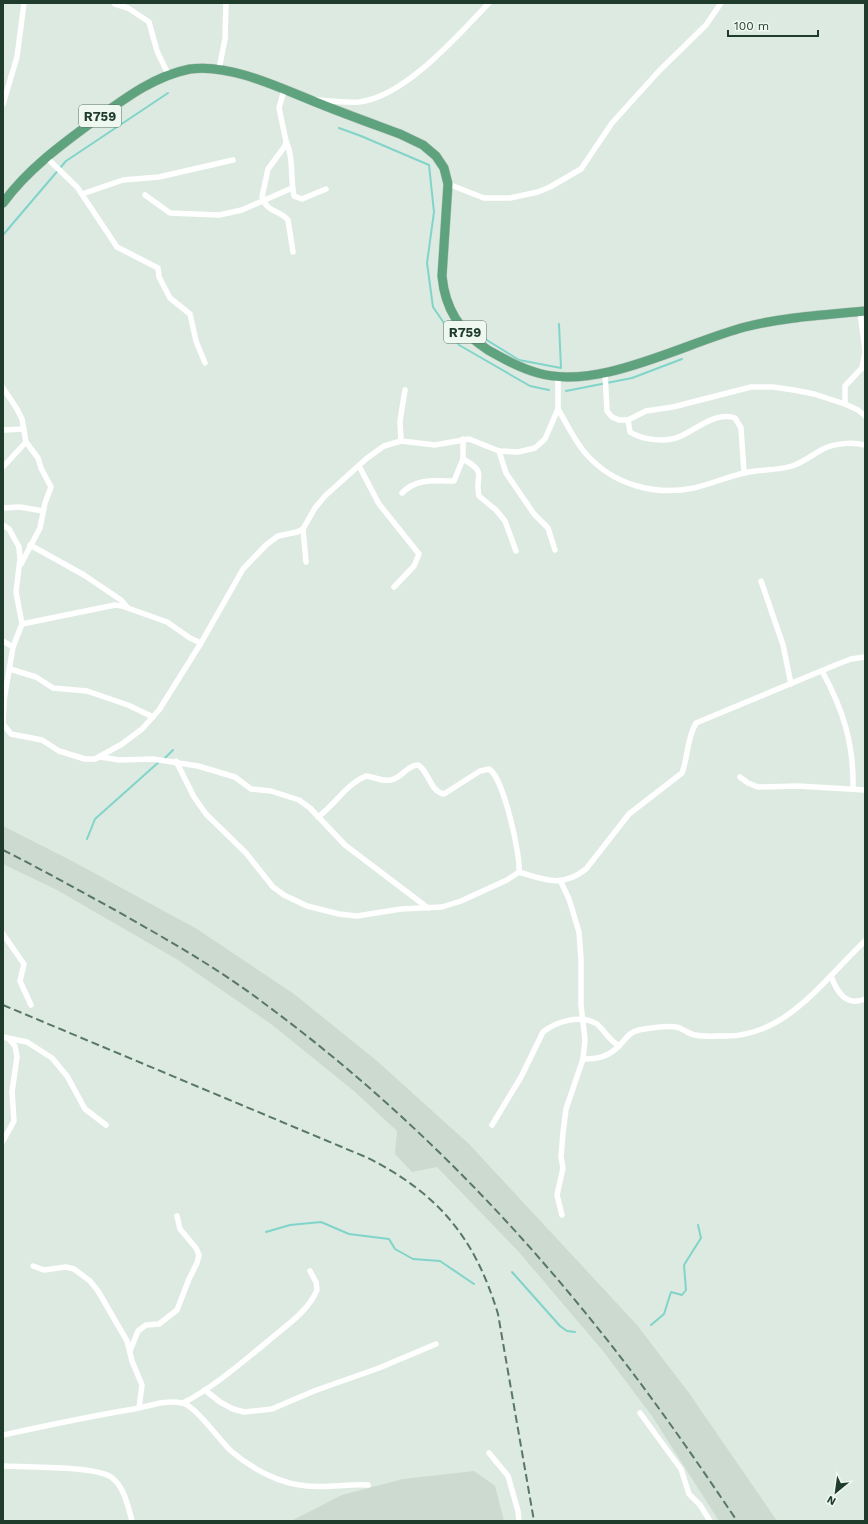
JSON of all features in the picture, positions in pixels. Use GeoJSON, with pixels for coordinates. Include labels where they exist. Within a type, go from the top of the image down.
{"type":"FeatureCollection","features":[{"type":"Feature","properties":{"kind":"main road","name":"R759"},"geometry":{"type":"LineString","coordinates":[[3,203],[39,162],[47,158],[55,149],[125,99],[153,81],[190,69],[218,69],[248,77],[400,134],[423,145],[436,156],[444,168],[448,184],[442,276],[446,299],[456,321],[466,333],[479,344],[514,364],[538,373],[558,376],[592,376],[713,337],[768,322],[862,312]]}},
{"type":"Feature","properties":{"kind":"street"},"geometry":{"type":"LineString","coordinates":[[3,104],[17,57],[24,3]]}},
{"type":"Feature","properties":{"kind":"street"},"geometry":{"type":"LineString","coordinates":[[218,69],[225,39],[226,3]]}},
{"type":"Feature","properties":{"kind":"street"},"geometry":{"type":"LineString","coordinates":[[308,99],[359,102],[377,98],[390,92],[401,85],[434,57],[489,3]]}},
{"type":"Feature","properties":{"kind":"street"},"geometry":{"type":"LineString","coordinates":[[448,184],[484,198],[510,198],[538,192],[550,187],[581,169],[612,123],[659,71],[706,25],[721,3]]}},
{"type":"Feature","properties":{"kind":"street"},"geometry":{"type":"LineString","coordinates":[[115,4],[128,8],[149,22],[157,50],[168,76]]}},
{"type":"Feature","properties":{"kind":"street"},"geometry":{"type":"LineString","coordinates":[[284,90],[279,108],[286,141],[291,154],[292,188],[294,196],[302,199],[326,190]]}},
{"type":"Feature","properties":{"kind":"street"},"geometry":{"type":"LineString","coordinates":[[286,141],[268,169],[262,192],[264,201],[269,209],[285,216],[288,220],[293,252]]}},
{"type":"Feature","properties":{"kind":"street"},"geometry":{"type":"LineString","coordinates":[[47,158],[82,194],[117,247],[158,268],[159,277],[170,298],[190,314],[196,341],[205,363]]}},
{"type":"Feature","properties":{"kind":"street"},"geometry":{"type":"LineString","coordinates":[[82,194],[124,180],[159,178],[233,160]]}},
{"type":"Feature","properties":{"kind":"street"},"geometry":{"type":"LineString","coordinates":[[145,195],[173,214],[219,215],[242,210],[292,188]]}},
{"type":"Feature","properties":{"kind":"street"},"geometry":{"type":"LineString","coordinates":[[845,404],[845,386],[862,368],[865,351],[862,312]]}},
{"type":"Feature","properties":{"kind":"street"},"geometry":{"type":"LineString","coordinates":[[605,373],[607,411],[615,419],[628,420],[646,411],[673,407],[751,387],[794,390],[814,394],[845,404],[858,410],[865,416]]}},
{"type":"Feature","properties":{"kind":"street"},"geometry":{"type":"LineString","coordinates":[[3,525],[19,547],[19,570],[16,596],[22,624],[13,647],[4,700],[3,724],[11,734],[42,740],[67,754],[91,760],[100,757],[134,736],[153,717],[173,689],[239,576],[254,556],[278,536],[297,532],[303,529],[315,508],[325,496],[359,466],[384,446],[401,442],[436,445],[463,439],[477,441],[499,451],[518,452],[535,448],[544,439],[558,409],[558,376]]}},
{"type":"Feature","properties":{"kind":"street"},"geometry":{"type":"LineString","coordinates":[[3,388],[17,410],[26,442],[38,458],[41,468],[51,487],[43,512],[40,528],[30,545],[19,570]]}},
{"type":"Feature","properties":{"kind":"street"},"geometry":{"type":"LineString","coordinates":[[401,442],[400,421],[405,390]]}},
{"type":"Feature","properties":{"kind":"street"},"geometry":{"type":"LineString","coordinates":[[858,410],[865,407]]}},
{"type":"Feature","properties":{"kind":"street"},"geometry":{"type":"LineString","coordinates":[[558,409],[587,454],[613,477],[640,488],[661,491],[695,488],[744,473],[790,467],[802,463],[825,448],[847,444],[865,445]]}},
{"type":"Feature","properties":{"kind":"street"},"geometry":{"type":"LineString","coordinates":[[628,420],[630,432],[633,434],[654,439],[669,440],[715,419],[731,416],[735,418],[741,428],[744,473]]}},
{"type":"Feature","properties":{"kind":"street"},"geometry":{"type":"LineString","coordinates":[[3,430],[23,429]]}},
{"type":"Feature","properties":{"kind":"street"},"geometry":{"type":"LineString","coordinates":[[402,492],[406,488],[421,482],[454,481],[463,459],[463,439]]}},
{"type":"Feature","properties":{"kind":"street"},"geometry":{"type":"LineString","coordinates":[[3,467],[26,442]]}},
{"type":"Feature","properties":{"kind":"street"},"geometry":{"type":"LineString","coordinates":[[499,451],[506,473],[534,514],[548,528],[556,550]]}},
{"type":"Feature","properties":{"kind":"street"},"geometry":{"type":"LineString","coordinates":[[463,459],[474,465],[479,472],[479,496],[496,510],[505,521],[516,551]]}},
{"type":"Feature","properties":{"kind":"street"},"geometry":{"type":"LineString","coordinates":[[359,466],[379,504],[419,554],[414,566],[394,587]]}},
{"type":"Feature","properties":{"kind":"street"},"geometry":{"type":"LineString","coordinates":[[3,508],[20,507],[43,512]]}},
{"type":"Feature","properties":{"kind":"street"},"geometry":{"type":"LineString","coordinates":[[303,529],[306,562]]}},
{"type":"Feature","properties":{"kind":"street"},"geometry":{"type":"LineString","coordinates":[[30,545],[84,575],[121,600],[127,607]]}},
{"type":"Feature","properties":{"kind":"street"},"geometry":{"type":"LineString","coordinates":[[760,581],[783,645],[791,684]]}},
{"type":"Feature","properties":{"kind":"street"},"geometry":{"type":"LineString","coordinates":[[22,624],[115,605],[127,607],[167,622],[190,638],[201,643]]}},
{"type":"Feature","properties":{"kind":"street"},"geometry":{"type":"LineString","coordinates":[[3,642],[13,647]]}},
{"type":"Feature","properties":{"kind":"street"},"geometry":{"type":"LineString","coordinates":[[518,872],[541,879],[561,882],[577,876],[586,869],[629,814],[682,773],[686,763],[692,730],[696,724],[851,659],[865,657]]}},
{"type":"Feature","properties":{"kind":"street"},"geometry":{"type":"LineString","coordinates":[[10,669],[36,677],[53,688],[87,691],[134,707],[153,717]]}},
{"type":"Feature","properties":{"kind":"street"},"geometry":{"type":"LineString","coordinates":[[822,671],[844,716],[852,762],[853,789]]}},
{"type":"Feature","properties":{"kind":"street"},"geometry":{"type":"LineString","coordinates":[[100,757],[120,760],[153,759],[176,761],[218,770],[235,777],[251,789],[271,791],[299,800],[305,803],[345,845],[428,908]]}},
{"type":"Feature","properties":{"kind":"street"},"geometry":{"type":"LineString","coordinates":[[176,761],[194,797],[206,814],[241,849],[273,887],[284,895],[307,906],[339,914],[357,916],[401,909],[442,907],[461,902],[507,880],[518,872]]}},
{"type":"Feature","properties":{"kind":"street"},"geometry":{"type":"LineString","coordinates":[[318,817],[326,811],[340,795],[366,776],[384,781],[393,780],[411,766],[418,765],[422,767],[439,793],[444,794],[480,771],[489,769],[496,775],[502,788],[515,841],[518,872]]}},
{"type":"Feature","properties":{"kind":"street"},"geometry":{"type":"LineString","coordinates":[[740,777],[748,783],[758,787],[798,786],[865,790]]}},
{"type":"Feature","properties":{"kind":"street"},"geometry":{"type":"LineString","coordinates":[[561,882],[569,899],[579,932],[581,959],[580,992],[585,1040],[583,1059],[566,1109],[561,1157],[563,1168],[557,1196],[562,1215]]}},
{"type":"Feature","properties":{"kind":"street"},"geometry":{"type":"LineString","coordinates":[[3,934],[24,962],[20,981],[31,1005]]}},
{"type":"Feature","properties":{"kind":"street"},"geometry":{"type":"LineString","coordinates":[[583,1059],[602,1058],[619,1046],[633,1031],[666,1026],[679,1028],[695,1035],[724,1036],[742,1034],[762,1029],[797,1008],[865,941]]}},
{"type":"Feature","properties":{"kind":"street"},"geometry":{"type":"LineString","coordinates":[[831,976],[838,992],[846,1000],[856,1002],[865,999]]}},
{"type":"Feature","properties":{"kind":"street"},"geometry":{"type":"LineString","coordinates":[[492,1125],[521,1077],[543,1032],[559,1023],[582,1019],[597,1024],[611,1041],[619,1046]]}},
{"type":"Feature","properties":{"kind":"street"},"geometry":{"type":"LineString","coordinates":[[3,1037],[27,1042],[52,1058],[67,1076],[84,1109],[106,1125]]}},
{"type":"Feature","properties":{"kind":"street"},"geometry":{"type":"LineString","coordinates":[[3,1141],[14,1121],[12,1092],[17,1057],[16,1046],[9,1039]]}},
{"type":"Feature","properties":{"kind":"street"},"geometry":{"type":"LineString","coordinates":[[130,1351],[138,1331],[146,1325],[159,1324],[177,1310],[197,1263],[199,1255],[196,1248],[180,1229],[177,1216]]}},
{"type":"Feature","properties":{"kind":"street"},"geometry":{"type":"LineString","coordinates":[[33,1266],[44,1270],[66,1267],[74,1269],[81,1273],[98,1291],[124,1335],[142,1385],[139,1408]]}},
{"type":"Feature","properties":{"kind":"street"},"geometry":{"type":"LineString","coordinates":[[3,1435],[101,1414],[162,1403],[183,1403],[205,1390],[247,1359],[305,1308],[317,1290],[316,1282],[310,1271]]}},
{"type":"Feature","properties":{"kind":"street"},"geometry":{"type":"LineString","coordinates":[[205,1390],[233,1410],[259,1412],[272,1409],[319,1389],[379,1368],[436,1344]]}},
{"type":"Feature","properties":{"kind":"street"},"geometry":{"type":"LineString","coordinates":[[183,1403],[193,1410],[231,1450],[256,1468],[281,1480],[306,1486],[368,1485]]}},
{"type":"Feature","properties":{"kind":"street"},"geometry":{"type":"LineString","coordinates":[[640,1413],[681,1469],[689,1494],[700,1505],[710,1521]]}},
{"type":"Feature","properties":{"kind":"street"},"geometry":{"type":"LineString","coordinates":[[489,1452],[508,1476],[518,1511],[519,1521]]}},
{"type":"Feature","properties":{"kind":"street"},"geometry":{"type":"LineString","coordinates":[[3,1466],[81,1470],[111,1477],[122,1490],[132,1521]]}},
{"type":"Feature","properties":{"kind":"shaded area"},"geometry":{"type":"Polygon","coordinates":[[[3,826],[72,861],[197,929],[294,994],[377,1061],[469,1144],[637,1325],[689,1393],[777,1521],[719,1521],[652,1416],[603,1351],[518,1251],[437,1167],[412,1172],[395,1154],[397,1131],[354,1091],[271,1024],[178,960],[57,890],[3,864],[3,826]]]}},
{"type":"Feature","properties":{"kind":"shaded area"},"geometry":{"type":"Polygon","coordinates":[[[474,1471],[495,1486],[504,1521],[291,1521],[342,1495],[403,1479],[474,1471]]]}},
{"type":"Feature","properties":{"kind":"waterway"},"geometry":{"type":"LineString","coordinates":[[3,235],[66,161],[168,93]]}},
{"type":"Feature","properties":{"kind":"waterway"},"geometry":{"type":"LineString","coordinates":[[339,128],[429,165],[434,212],[427,263],[433,307],[459,345],[530,386],[549,390]]}},
{"type":"Feature","properties":{"kind":"waterway"},"geometry":{"type":"LineString","coordinates":[[477,334],[519,360],[561,368],[559,324]]}},
{"type":"Feature","properties":{"kind":"waterway"},"geometry":{"type":"LineString","coordinates":[[566,391],[632,378],[682,359]]}},
{"type":"Feature","properties":{"kind":"waterway"},"geometry":{"type":"LineString","coordinates":[[164,759],[173,750]]}},
{"type":"Feature","properties":{"kind":"waterway"},"geometry":{"type":"LineString","coordinates":[[87,839],[95,819],[160,761]]}},
{"type":"Feature","properties":{"kind":"waterway"},"geometry":{"type":"LineString","coordinates":[[266,1232],[290,1225],[321,1222],[349,1234],[389,1239],[395,1249],[413,1259],[440,1261],[474,1284]]}},
{"type":"Feature","properties":{"kind":"waterway"},"geometry":{"type":"LineString","coordinates":[[651,1325],[664,1314],[671,1292],[682,1295],[686,1290],[684,1265],[701,1238],[698,1225]]}},
{"type":"Feature","properties":{"kind":"waterway"},"geometry":{"type":"LineString","coordinates":[[512,1272],[560,1326],[567,1331],[575,1332]]}},
{"type":"Feature","properties":{"kind":"railway"},"geometry":{"type":"LineString","coordinates":[[3,850],[135,921],[232,980],[313,1041],[398,1114],[478,1191],[553,1273],[627,1366],[665,1417],[737,1521]]}},
{"type":"Feature","properties":{"kind":"railway"},"geometry":{"type":"LineString","coordinates":[[3,1005],[368,1158],[393,1172],[415,1187],[434,1203],[451,1221],[478,1263],[489,1287],[498,1314],[534,1521]]}}]}
